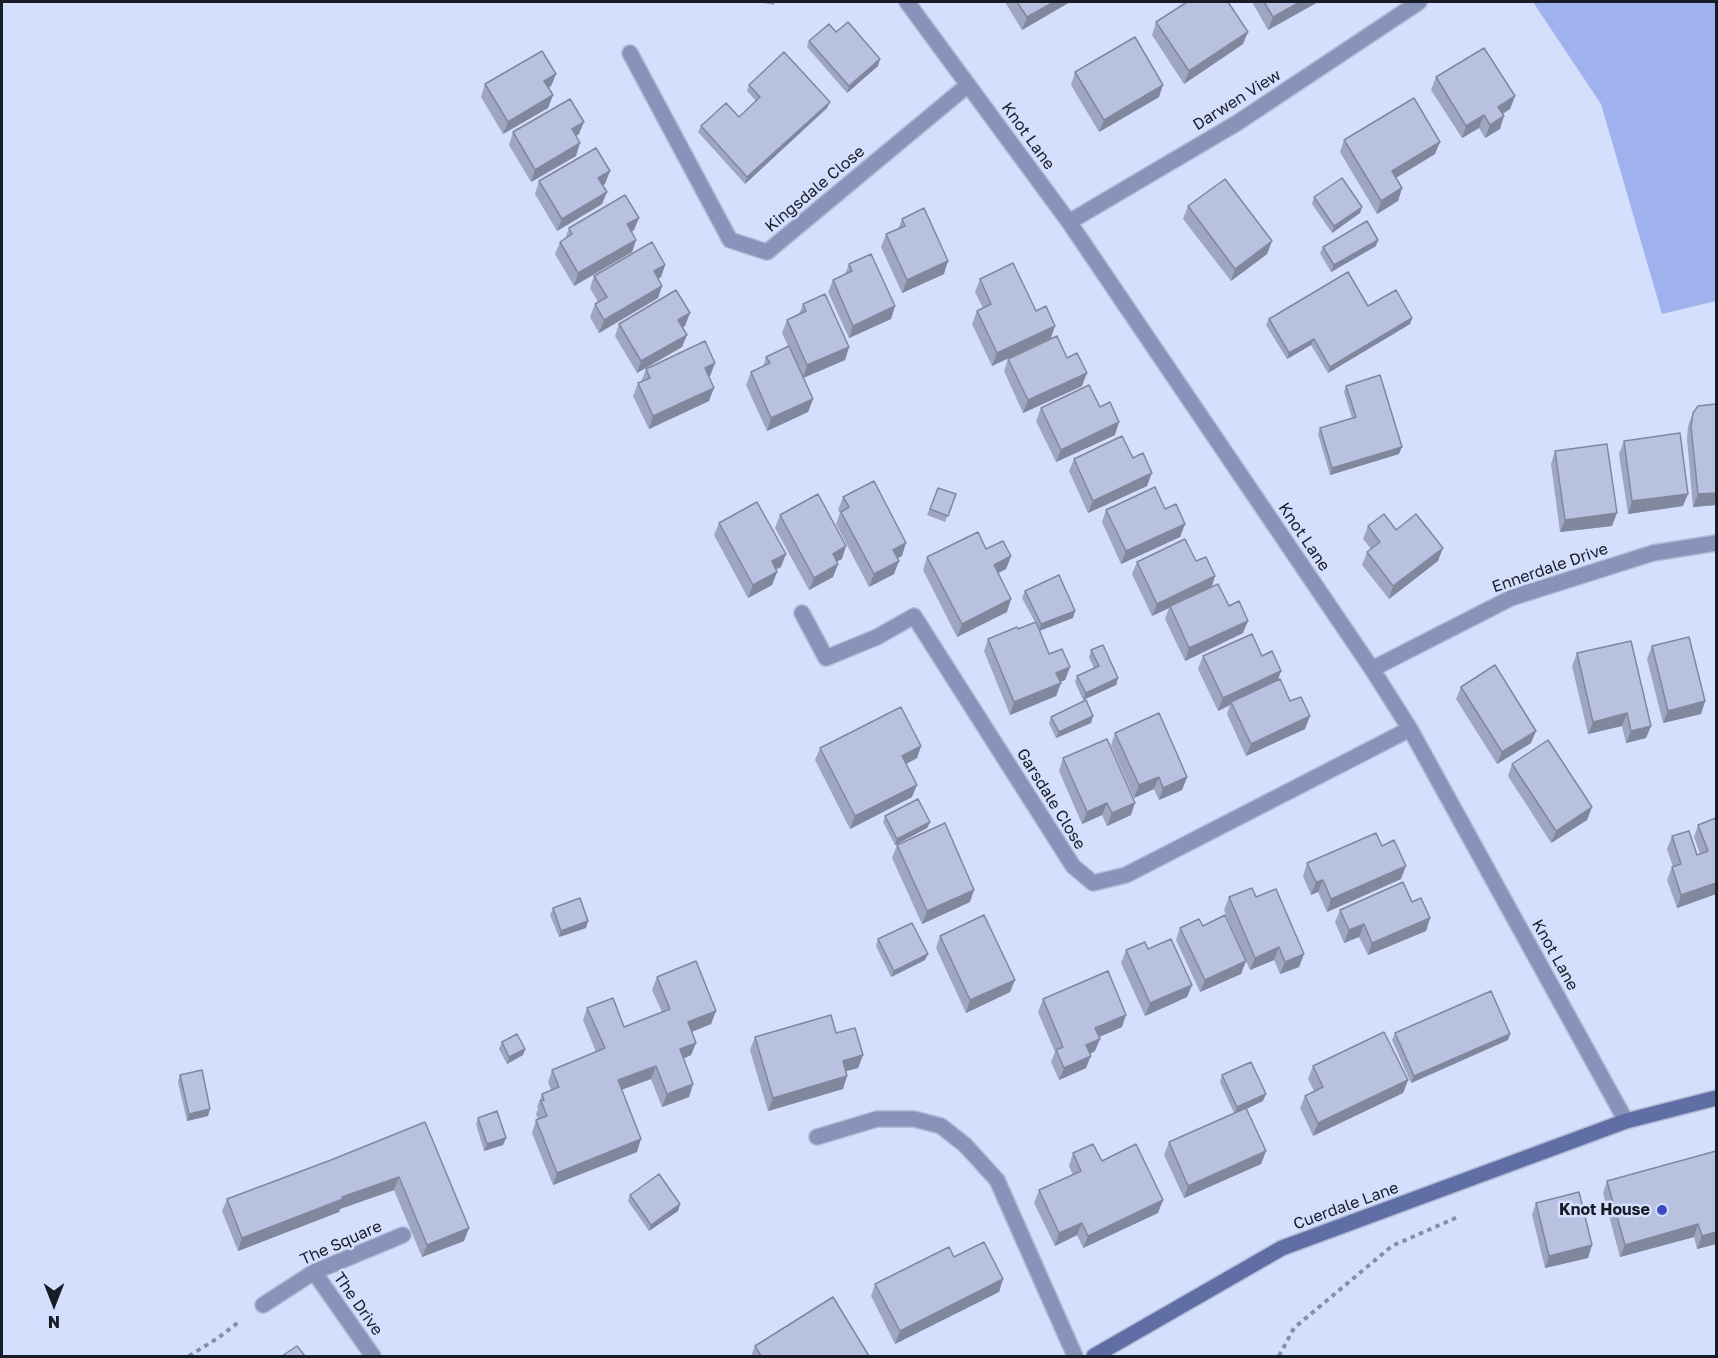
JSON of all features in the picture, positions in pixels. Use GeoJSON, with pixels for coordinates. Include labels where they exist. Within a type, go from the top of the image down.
{"type":"FeatureCollection","features":[{"type":"Feature","properties":{"kind":"main road","name":"Cuerdale Lane"},"geometry":{"type":"LineString","coordinates":[[1094,1356],[1282,1248],[1626,1121],[1716,1098]]}},
{"type":"Feature","properties":{"kind":"street","name":"Knot Lane"},"geometry":{"type":"LineString","coordinates":[[907,2],[1069,222],[1372,669],[1410,729],[1626,1121]]}},
{"type":"Feature","properties":{"kind":"street","name":"Darwen View"},"geometry":{"type":"LineString","coordinates":[[1069,222],[1237,123],[1419,2]]}},
{"type":"Feature","properties":{"kind":"street","name":"Kingsdale Close"},"geometry":{"type":"LineString","coordinates":[[630,53],[730,240],[768,252],[968,85]]}},
{"type":"Feature","properties":{"kind":"street","name":"Ennerdale Drive"},"geometry":{"type":"LineString","coordinates":[[1372,669],[1511,598],[1653,553],[1716,543]]}},
{"type":"Feature","properties":{"kind":"street","name":"Garsdale Close"},"geometry":{"type":"LineString","coordinates":[[802,614],[826,658],[877,638],[914,616],[1073,866],[1093,883],[1126,875],[1410,729]]}},
{"type":"Feature","properties":{"kind":"street"},"geometry":{"type":"LineString","coordinates":[[817,1137],[877,1119],[914,1119],[941,1126],[965,1145],[997,1180],[1075,1356]]}},
{"type":"Feature","properties":{"kind":"street","name":"The Square"},"geometry":{"type":"LineString","coordinates":[[263,1305],[314,1272],[403,1235]]}},
{"type":"Feature","properties":{"kind":"street","name":"The Drive"},"geometry":{"type":"LineString","coordinates":[[314,1272],[373,1356]]}},
{"type":"Feature","properties":{"kind":"path"},"geometry":{"type":"LineString","coordinates":[[1279,1356],[1294,1328],[1392,1246],[1463,1214]]}},
{"type":"Feature","properties":{"kind":"path"},"geometry":{"type":"LineString","coordinates":[[189,1356],[263,1305]]}},
{"type":"Feature","properties":{"kind":"shaded area"},"geometry":{"type":"Polygon","coordinates":[[[1533,2],[1716,2],[1716,301],[1662,314],[1601,104],[1533,2]]]}},
{"type":"Feature","properties":{"kind":"building"},"geometry":{"type":"Polygon","coordinates":[[[1017,2],[1054,2],[1027,17],[1017,2]]]}},
{"type":"Feature","properties":{"kind":"building"},"geometry":{"type":"Polygon","coordinates":[[[1187,2],[1228,2],[1248,32],[1189,71],[1156,22],[1187,2]]]}},
{"type":"Feature","properties":{"kind":"building"},"geometry":{"type":"Polygon","coordinates":[[[1264,2],[1300,2],[1273,17],[1264,2]]]}},
{"type":"Feature","properties":{"kind":"building"},"geometry":{"type":"Polygon","coordinates":[[[848,22],[880,59],[849,86],[809,41],[829,24],[836,32],[848,22]]]}},
{"type":"Feature","properties":{"kind":"building"},"geometry":{"type":"Polygon","coordinates":[[[1135,37],[1163,85],[1104,120],[1075,72],[1135,37]]]}},
{"type":"Feature","properties":{"kind":"building"},"geometry":{"type":"Polygon","coordinates":[[[1484,48],[1515,96],[1498,107],[1504,116],[1490,125],[1484,115],[1466,126],[1436,77],[1484,48]]]}},
{"type":"Feature","properties":{"kind":"building"},"geometry":{"type":"Polygon","coordinates":[[[542,51],[556,74],[544,81],[553,95],[508,122],[485,84],[542,51]]]}},
{"type":"Feature","properties":{"kind":"building"},"geometry":{"type":"Polygon","coordinates":[[[784,52],[830,102],[747,177],[701,126],[726,103],[739,117],[760,97],[749,85],[784,52]]]}},
{"type":"Feature","properties":{"kind":"building"},"geometry":{"type":"Polygon","coordinates":[[[1414,98],[1440,142],[1392,171],[1402,188],[1381,201],[1344,140],[1414,98]]]}},
{"type":"Feature","properties":{"kind":"building"},"geometry":{"type":"Polygon","coordinates":[[[570,99],[584,122],[572,129],[580,143],[535,170],[513,132],[570,99]]]}},
{"type":"Feature","properties":{"kind":"building"},"geometry":{"type":"Polygon","coordinates":[[[596,148],[610,171],[598,178],[607,192],[562,219],[539,181],[596,148]]]}},
{"type":"Feature","properties":{"kind":"building"},"geometry":{"type":"Polygon","coordinates":[[[1342,178],[1362,207],[1334,226],[1314,197],[1342,178]]]}},
{"type":"Feature","properties":{"kind":"building"},"geometry":{"type":"Polygon","coordinates":[[[1225,179],[1272,241],[1235,269],[1188,206],[1225,179]]]}},
{"type":"Feature","properties":{"kind":"building"},"geometry":{"type":"Polygon","coordinates":[[[625,195],[639,218],[627,224],[636,240],[578,273],[560,242],[572,234],[569,228],[625,195]]]}},
{"type":"Feature","properties":{"kind":"building"},"geometry":{"type":"Polygon","coordinates":[[[924,208],[948,261],[907,280],[886,234],[905,226],[902,219],[924,208]]]}},
{"type":"Feature","properties":{"kind":"building"},"geometry":{"type":"Polygon","coordinates":[[[1367,221],[1378,240],[1334,265],[1323,247],[1367,221]]]}},
{"type":"Feature","properties":{"kind":"building"},"geometry":{"type":"Polygon","coordinates":[[[652,242],[665,265],[654,271],[662,286],[604,320],[595,304],[607,297],[594,276],[652,242]]]}},
{"type":"Feature","properties":{"kind":"building"},"geometry":{"type":"Polygon","coordinates":[[[871,254],[895,306],[853,326],[833,280],[852,271],[849,264],[871,254]]]}},
{"type":"Feature","properties":{"kind":"building"},"geometry":{"type":"Polygon","coordinates":[[[1013,263],[1036,311],[1046,306],[1055,326],[997,353],[977,311],[991,304],[980,279],[1013,263]]]}},
{"type":"Feature","properties":{"kind":"building"},"geometry":{"type":"Polygon","coordinates":[[[1348,272],[1368,306],[1396,290],[1412,318],[1330,367],[1314,339],[1289,353],[1269,319],[1348,272]]]}},
{"type":"Feature","properties":{"kind":"building"},"geometry":{"type":"Polygon","coordinates":[[[676,290],[690,313],[678,320],[687,335],[641,361],[619,324],[676,290]]]}},
{"type":"Feature","properties":{"kind":"building"},"geometry":{"type":"Polygon","coordinates":[[[825,294],[849,347],[807,365],[787,320],[806,311],[803,304],[825,294]]]}},
{"type":"Feature","properties":{"kind":"building"},"geometry":{"type":"Polygon","coordinates":[[[1057,336],[1067,358],[1077,353],[1087,373],[1028,400],[1008,359],[1057,336]]]}},
{"type":"Feature","properties":{"kind":"building"},"geometry":{"type":"Polygon","coordinates":[[[705,341],[715,363],[705,368],[714,388],[653,416],[638,383],[650,378],[646,369],[705,341]]]}},
{"type":"Feature","properties":{"kind":"building"},"geometry":{"type":"Polygon","coordinates":[[[789,346],[813,399],[771,418],[751,372],[770,363],[766,357],[789,346]]]}},
{"type":"Feature","properties":{"kind":"building"},"geometry":{"type":"Polygon","coordinates":[[[1380,375],[1402,447],[1332,468],[1320,428],[1356,417],[1346,386],[1380,375]]]}},
{"type":"Feature","properties":{"kind":"building"},"geometry":{"type":"Polygon","coordinates":[[[1089,385],[1100,407],[1110,402],[1119,422],[1061,450],[1041,408],[1089,385]]]}},
{"type":"Feature","properties":{"kind":"building"},"geometry":{"type":"Polygon","coordinates":[[[1716,404],[1716,493],[1698,494],[1691,427],[1693,413],[1698,406],[1716,404]]]}},
{"type":"Feature","properties":{"kind":"building"},"geometry":{"type":"Polygon","coordinates":[[[1680,433],[1688,494],[1632,501],[1624,441],[1680,433]]]}},
{"type":"Feature","properties":{"kind":"building"},"geometry":{"type":"Polygon","coordinates":[[[1122,436],[1133,458],[1143,453],[1152,473],[1093,501],[1074,459],[1122,436]]]}},
{"type":"Feature","properties":{"kind":"building"},"geometry":{"type":"Polygon","coordinates":[[[1607,444],[1617,513],[1565,520],[1555,451],[1607,444]]]}},
{"type":"Feature","properties":{"kind":"building"},"geometry":{"type":"Polygon","coordinates":[[[874,481],[906,543],[893,550],[899,561],[874,574],[841,512],[849,507],[843,497],[874,481]]]}},
{"type":"Feature","properties":{"kind":"building"},"geometry":{"type":"Polygon","coordinates":[[[1155,487],[1165,509],[1176,504],[1185,524],[1126,551],[1106,510],[1155,487]]]}},
{"type":"Feature","properties":{"kind":"building"},"geometry":{"type":"Polygon","coordinates":[[[938,488],[956,494],[948,516],[930,509],[938,488]]]}},
{"type":"Feature","properties":{"kind":"building"},"geometry":{"type":"Polygon","coordinates":[[[818,494],[846,546],[833,554],[838,564],[814,578],[780,515],[818,494]]]}},
{"type":"Feature","properties":{"kind":"building"},"geometry":{"type":"Polygon","coordinates":[[[757,502],[786,554],[772,561],[777,572],[753,585],[719,523],[757,502]]]}},
{"type":"Feature","properties":{"kind":"building"},"geometry":{"type":"Polygon","coordinates":[[[1384,514],[1396,530],[1416,514],[1443,548],[1393,586],[1367,552],[1380,542],[1368,526],[1384,514]]]}},
{"type":"Feature","properties":{"kind":"building"},"geometry":{"type":"Polygon","coordinates":[[[978,532],[986,549],[1003,541],[1011,556],[994,565],[1011,599],[962,624],[927,557],[978,532]]]}},
{"type":"Feature","properties":{"kind":"building"},"geometry":{"type":"Polygon","coordinates":[[[1185,539],[1196,561],[1206,557],[1215,576],[1157,604],[1137,562],[1185,539]]]}},
{"type":"Feature","properties":{"kind":"building"},"geometry":{"type":"Polygon","coordinates":[[[1059,575],[1075,611],[1041,624],[1025,591],[1059,575]]]}},
{"type":"Feature","properties":{"kind":"building"},"geometry":{"type":"Polygon","coordinates":[[[1218,584],[1229,606],[1239,601],[1248,621],[1189,648],[1170,606],[1218,584]]]}},
{"type":"Feature","properties":{"kind":"building"},"geometry":{"type":"Polygon","coordinates":[[[1036,622],[1049,654],[1062,649],[1070,667],[1056,673],[1061,683],[1014,702],[988,639],[1036,622]]]}},
{"type":"Feature","properties":{"kind":"building"},"geometry":{"type":"Polygon","coordinates":[[[1252,634],[1262,656],[1272,651],[1281,671],[1223,698],[1203,656],[1252,634]]]}},
{"type":"Feature","properties":{"kind":"building"},"geometry":{"type":"Polygon","coordinates":[[[1689,637],[1705,701],[1668,711],[1652,646],[1689,637]]]}},
{"type":"Feature","properties":{"kind":"building"},"geometry":{"type":"Polygon","coordinates":[[[1631,641],[1651,726],[1631,731],[1627,713],[1593,722],[1577,653],[1631,641]]]}},
{"type":"Feature","properties":{"kind":"building"},"geometry":{"type":"Polygon","coordinates":[[[1103,645],[1118,678],[1086,693],[1077,676],[1099,666],[1091,650],[1103,645]]]}},
{"type":"Feature","properties":{"kind":"building"},"geometry":{"type":"Polygon","coordinates":[[[1495,665],[1536,731],[1502,752],[1461,687],[1495,665]]]}},
{"type":"Feature","properties":{"kind":"building"},"geometry":{"type":"Polygon","coordinates":[[[1280,679],[1290,701],[1301,697],[1310,716],[1251,744],[1231,702],[1280,679]]]}},
{"type":"Feature","properties":{"kind":"building"},"geometry":{"type":"Polygon","coordinates":[[[1086,700],[1093,716],[1059,732],[1051,717],[1086,700]]]}},
{"type":"Feature","properties":{"kind":"building"},"geometry":{"type":"Polygon","coordinates":[[[901,707],[921,746],[902,756],[917,785],[855,816],[820,748],[901,707]]]}},
{"type":"Feature","properties":{"kind":"building"},"geometry":{"type":"Polygon","coordinates":[[[1159,713],[1187,777],[1163,788],[1159,777],[1139,785],[1115,733],[1159,713]]]}},
{"type":"Feature","properties":{"kind":"building"},"geometry":{"type":"Polygon","coordinates":[[[1107,739],[1135,803],[1112,813],[1107,803],[1087,812],[1063,758],[1107,739]]]}},
{"type":"Feature","properties":{"kind":"building"},"geometry":{"type":"Polygon","coordinates":[[[1548,740],[1592,807],[1556,831],[1512,764],[1548,740]]]}},
{"type":"Feature","properties":{"kind":"building"},"geometry":{"type":"Polygon","coordinates":[[[918,799],[930,822],[897,839],[885,816],[918,799]]]}},
{"type":"Feature","properties":{"kind":"building"},"geometry":{"type":"Polygon","coordinates":[[[1716,818],[1716,883],[1681,895],[1672,867],[1681,864],[1672,836],[1689,831],[1697,855],[1708,851],[1698,825],[1716,818]]]}},
{"type":"Feature","properties":{"kind":"building"},"geometry":{"type":"Polygon","coordinates":[[[945,823],[974,890],[927,911],[897,845],[945,823]]]}},
{"type":"Feature","properties":{"kind":"building"},"geometry":{"type":"Polygon","coordinates":[[[1376,833],[1382,846],[1394,840],[1406,866],[1331,899],[1323,880],[1316,882],[1307,863],[1376,833]]]}},
{"type":"Feature","properties":{"kind":"building"},"geometry":{"type":"Polygon","coordinates":[[[1403,882],[1412,902],[1421,898],[1430,918],[1372,943],[1364,924],[1349,930],[1340,910],[1403,882]]]}},
{"type":"Feature","properties":{"kind":"building"},"geometry":{"type":"Polygon","coordinates":[[[1252,888],[1256,897],[1276,889],[1304,954],[1285,962],[1279,947],[1255,958],[1229,897],[1252,888]]]}},
{"type":"Feature","properties":{"kind":"building"},"geometry":{"type":"Polygon","coordinates":[[[580,898],[588,921],[561,931],[553,908],[580,898]]]}},
{"type":"Feature","properties":{"kind":"building"},"geometry":{"type":"Polygon","coordinates":[[[984,915],[1015,980],[970,1000],[940,936],[984,915]]]}},
{"type":"Feature","properties":{"kind":"building"},"geometry":{"type":"Polygon","coordinates":[[[1225,915],[1246,961],[1205,980],[1180,928],[1199,919],[1203,926],[1225,915]]]}},
{"type":"Feature","properties":{"kind":"building"},"geometry":{"type":"Polygon","coordinates":[[[912,923],[928,954],[894,971],[878,939],[912,923]]]}},
{"type":"Feature","properties":{"kind":"building"},"geometry":{"type":"Polygon","coordinates":[[[1171,939],[1192,985],[1150,1003],[1126,950],[1145,942],[1148,949],[1171,939]]]}},
{"type":"Feature","properties":{"kind":"building"},"geometry":{"type":"Polygon","coordinates":[[[696,961],[716,1011],[688,1022],[696,1043],[680,1049],[693,1084],[667,1094],[656,1066],[618,1080],[641,1139],[557,1173],[536,1120],[547,1116],[541,1101],[544,1100],[542,1094],[559,1087],[552,1070],[605,1048],[587,1008],[613,998],[624,1027],[670,1009],[657,977],[696,961]]]}},
{"type":"Feature","properties":{"kind":"building"},"geometry":{"type":"Polygon","coordinates":[[[1108,971],[1126,1015],[1095,1028],[1100,1039],[1086,1045],[1091,1056],[1064,1068],[1056,1050],[1063,1047],[1043,999],[1108,971]]]}},
{"type":"Feature","properties":{"kind":"building"},"geometry":{"type":"Polygon","coordinates":[[[1491,991],[1510,1034],[1414,1076],[1395,1033],[1491,991]]]}},
{"type":"Feature","properties":{"kind":"building"},"geometry":{"type":"Polygon","coordinates":[[[831,1015],[836,1033],[855,1028],[863,1055],[843,1061],[847,1076],[773,1098],[755,1037],[831,1015]]]}},
{"type":"Feature","properties":{"kind":"building"},"geometry":{"type":"Polygon","coordinates":[[[1384,1032],[1408,1080],[1318,1123],[1305,1096],[1323,1087],[1313,1066],[1384,1032]]]}},
{"type":"Feature","properties":{"kind":"building"},"geometry":{"type":"Polygon","coordinates":[[[517,1034],[525,1049],[509,1057],[502,1042],[517,1034]]]}},
{"type":"Feature","properties":{"kind":"building"},"geometry":{"type":"Polygon","coordinates":[[[1251,1062],[1266,1094],[1237,1107],[1222,1075],[1251,1062]]]}},
{"type":"Feature","properties":{"kind":"building"},"geometry":{"type":"Polygon","coordinates":[[[202,1070],[210,1109],[189,1114],[180,1075],[202,1070]]]}},
{"type":"Feature","properties":{"kind":"building"},"geometry":{"type":"Polygon","coordinates":[[[1246,1108],[1266,1151],[1188,1186],[1169,1142],[1246,1108]]]}},
{"type":"Feature","properties":{"kind":"building"},"geometry":{"type":"Polygon","coordinates":[[[497,1111],[506,1138],[487,1144],[478,1118],[497,1111]]]}},
{"type":"Feature","properties":{"kind":"building"},"geometry":{"type":"Polygon","coordinates":[[[425,1122],[469,1228],[427,1245],[399,1177],[342,1197],[343,1199],[242,1238],[227,1199],[425,1122]]]}},
{"type":"Feature","properties":{"kind":"building"},"geometry":{"type":"Polygon","coordinates":[[[1093,1144],[1102,1161],[1136,1144],[1163,1200],[1088,1236],[1082,1223],[1059,1233],[1039,1190],[1081,1171],[1073,1153],[1093,1144]]]}},
{"type":"Feature","properties":{"kind":"building","name":"Knot House"},"geometry":{"type":"Polygon","coordinates":[[[1716,1151],[1716,1232],[1702,1236],[1698,1224],[1625,1245],[1607,1181],[1716,1151]]]}},
{"type":"Feature","properties":{"kind":"building"},"geometry":{"type":"Polygon","coordinates":[[[659,1174],[680,1204],[651,1225],[630,1195],[659,1174]]]}},
{"type":"Feature","properties":{"kind":"building"},"geometry":{"type":"Polygon","coordinates":[[[1579,1192],[1592,1245],[1549,1256],[1536,1203],[1579,1192]]]}},
{"type":"Feature","properties":{"kind":"building"},"geometry":{"type":"Polygon","coordinates":[[[984,1242],[1003,1279],[900,1331],[875,1284],[949,1247],[954,1257],[984,1242]]]}},
{"type":"Feature","properties":{"kind":"building"},"geometry":{"type":"Polygon","coordinates":[[[833,1297],[869,1356],[761,1356],[755,1346],[833,1297]]]}},
{"type":"Feature","properties":{"kind":"building"},"geometry":{"type":"Polygon","coordinates":[[[297,1346],[305,1356],[282,1356],[297,1346]]]}},
{"type":"Feature","properties":{"kind":"place","name":"Knot House"},"geometry":{"type":"Point","coordinates":[1662,1210]}}]}
